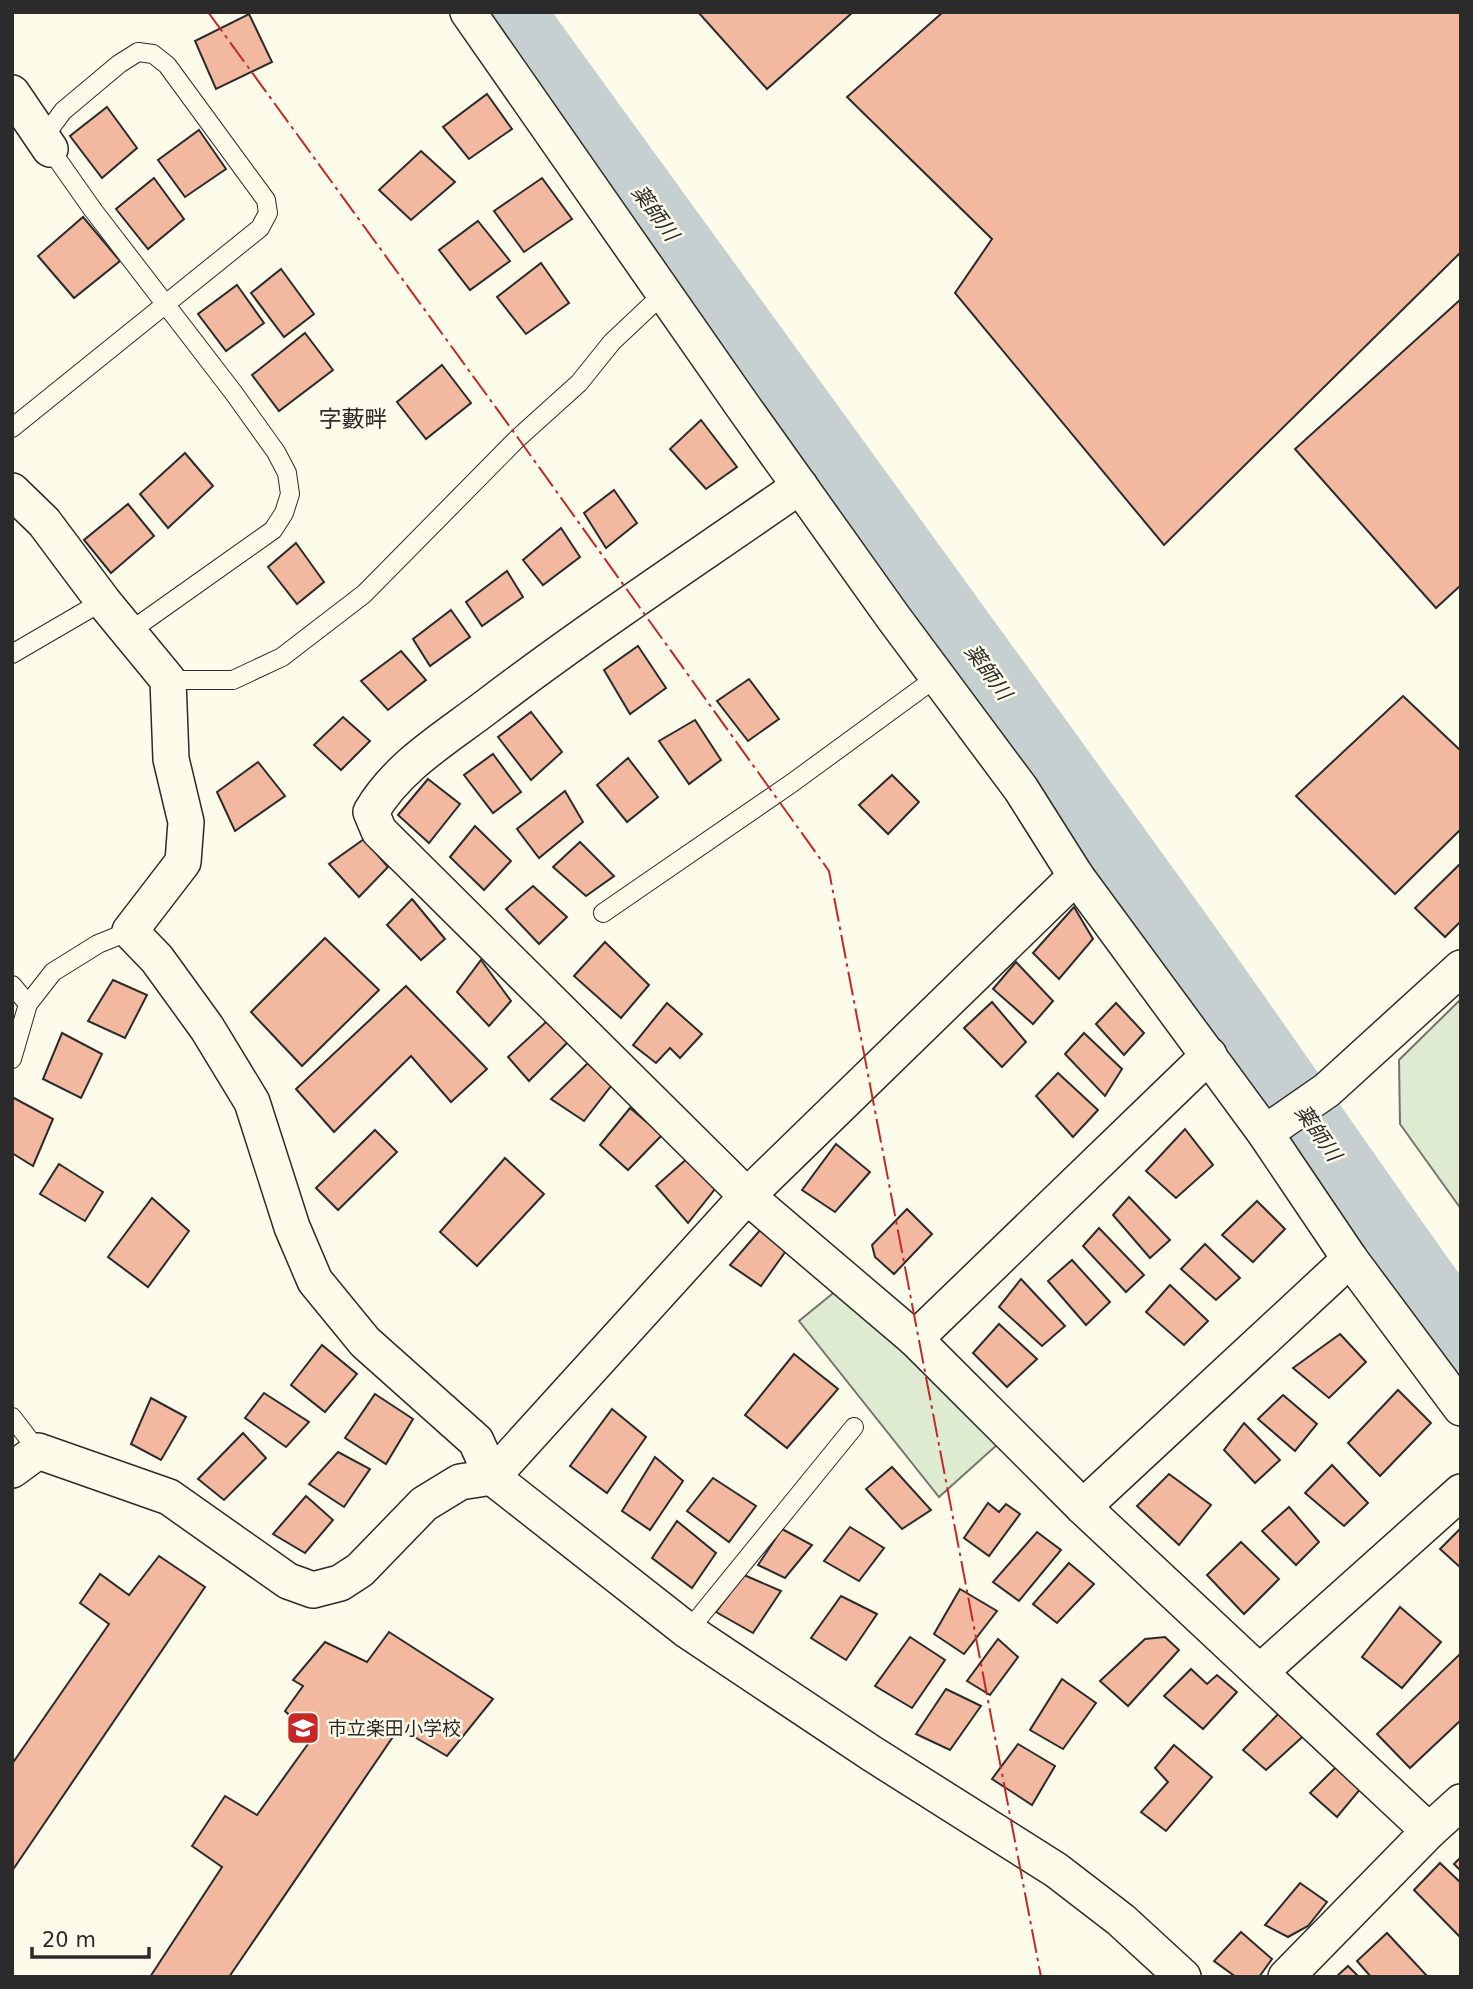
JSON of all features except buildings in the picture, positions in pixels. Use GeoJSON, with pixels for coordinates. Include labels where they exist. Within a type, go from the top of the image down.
{"type":"FeatureCollection","features":[{"type":"Feature","properties":{"kind":"street"},"geometry":{"type":"LineString","coordinates":[[468,12],[800,486],[1021,789],[1076,876],[1209,1055],[1273,1128],[1350,1259],[1461,1408]]}},
{"type":"Feature","properties":{"kind":"street"},"geometry":{"type":"LineString","coordinates":[[12,93],[50,149]]}},
{"type":"Feature","properties":{"kind":"street"},"geometry":{"type":"LineString","coordinates":[[800,486],[551,657],[408,766],[381,794],[371,812],[379,831],[747,1196],[915,1339],[1083,1507],[1429,1831]]}},
{"type":"Feature","properties":{"kind":"street"},"geometry":{"type":"LineString","coordinates":[[12,491],[44,522],[103,601],[169,680],[171,759],[186,822],[183,862],[130,931],[157,959],[207,1028],[252,1102],[292,1227],[315,1281],[365,1342],[476,1441],[492,1477],[688,1631],[871,1753],[1056,1870],[1121,1920],[1183,1977]]}},
{"type":"Feature","properties":{"kind":"street"},"geometry":{"type":"LineString","coordinates":[[25,1460],[169,1497],[288,1581],[313,1590],[340,1583],[360,1570],[425,1504],[460,1482],[492,1477],[747,1196],[1076,876]]}},
{"type":"Feature","properties":{"kind":"street"},"geometry":{"type":"LineString","coordinates":[[1273,1128],[1327,1090],[1461,968]]}},
{"type":"Feature","properties":{"kind":"street"},"geometry":{"type":"LineString","coordinates":[[915,1339],[1209,1055]]}},
{"type":"Feature","properties":{"kind":"street"},"geometry":{"type":"LineString","coordinates":[[1083,1507],[1350,1259]]}},
{"type":"Feature","properties":{"kind":"street"},"geometry":{"type":"LineString","coordinates":[[1260,1672],[1461,1492]]}},
{"type":"Feature","properties":{"kind":"street"},"geometry":{"type":"LineString","coordinates":[[1286,1977],[1429,1831],[1461,1802]]}},
{"type":"Feature","properties":{"kind":"lane"},"geometry":{"type":"LineString","coordinates":[[12,428],[166,304],[260,228],[268,213],[266,200],[167,65],[153,54],[138,52],[119,64],[63,111],[49,130],[50,149],[93,210],[166,304],[233,392],[276,452],[287,473],[290,494],[284,513],[272,530],[129,632]]}},
{"type":"Feature","properties":{"kind":"lane"},"geometry":{"type":"LineString","coordinates":[[169,680],[233,680],[282,657],[364,594],[519,438],[579,383],[612,342],[664,293]]}},
{"type":"Feature","properties":{"kind":"lane"},"geometry":{"type":"LineString","coordinates":[[12,654],[103,601]]}},
{"type":"Feature","properties":{"kind":"lane"},"geometry":{"type":"LineString","coordinates":[[603,913],[792,783],[937,677]]}},
{"type":"Feature","properties":{"kind":"lane"},"geometry":{"type":"LineString","coordinates":[[12,1059],[29,1003],[52,972],[98,944],[130,931]]}},
{"type":"Feature","properties":{"kind":"lane"},"geometry":{"type":"LineString","coordinates":[[12,985],[29,1003]]}},
{"type":"Feature","properties":{"kind":"lane"},"geometry":{"type":"LineString","coordinates":[[12,1417],[25,1460]]}},
{"type":"Feature","properties":{"kind":"lane"},"geometry":{"type":"LineString","coordinates":[[688,1631],[854,1427]]}},
{"type":"Feature","properties":{"kind":"green space"},"geometry":{"type":"Polygon","coordinates":[[[1461,999],[1461,1209],[1400,1124],[1399,1060],[1461,999]]]}},
{"type":"Feature","properties":{"kind":"green space"},"geometry":{"type":"Polygon","coordinates":[[[843,1285],[998,1444],[939,1497],[799,1321],[843,1285]]]}},
{"type":"Feature","properties":{"kind":"waterway","name":"薬師川"},"geometry":{"type":"LineString","coordinates":[[509,12],[1168,921],[1461,1336]]}},
{"type":"Feature","properties":{"kind":"power"},"geometry":{"type":"LineString","coordinates":[[208,12],[829,871],[1041,1977]]}},
{"type":"Feature","properties":{"kind":"place","name":"市立楽田小学校"},"geometry":{"type":"Point","coordinates":[303,1728]}},
{"type":"Feature","properties":{"kind":"district","name":"字藪畔"},"geometry":{"type":"Point","coordinates":[353,419]}}]}
